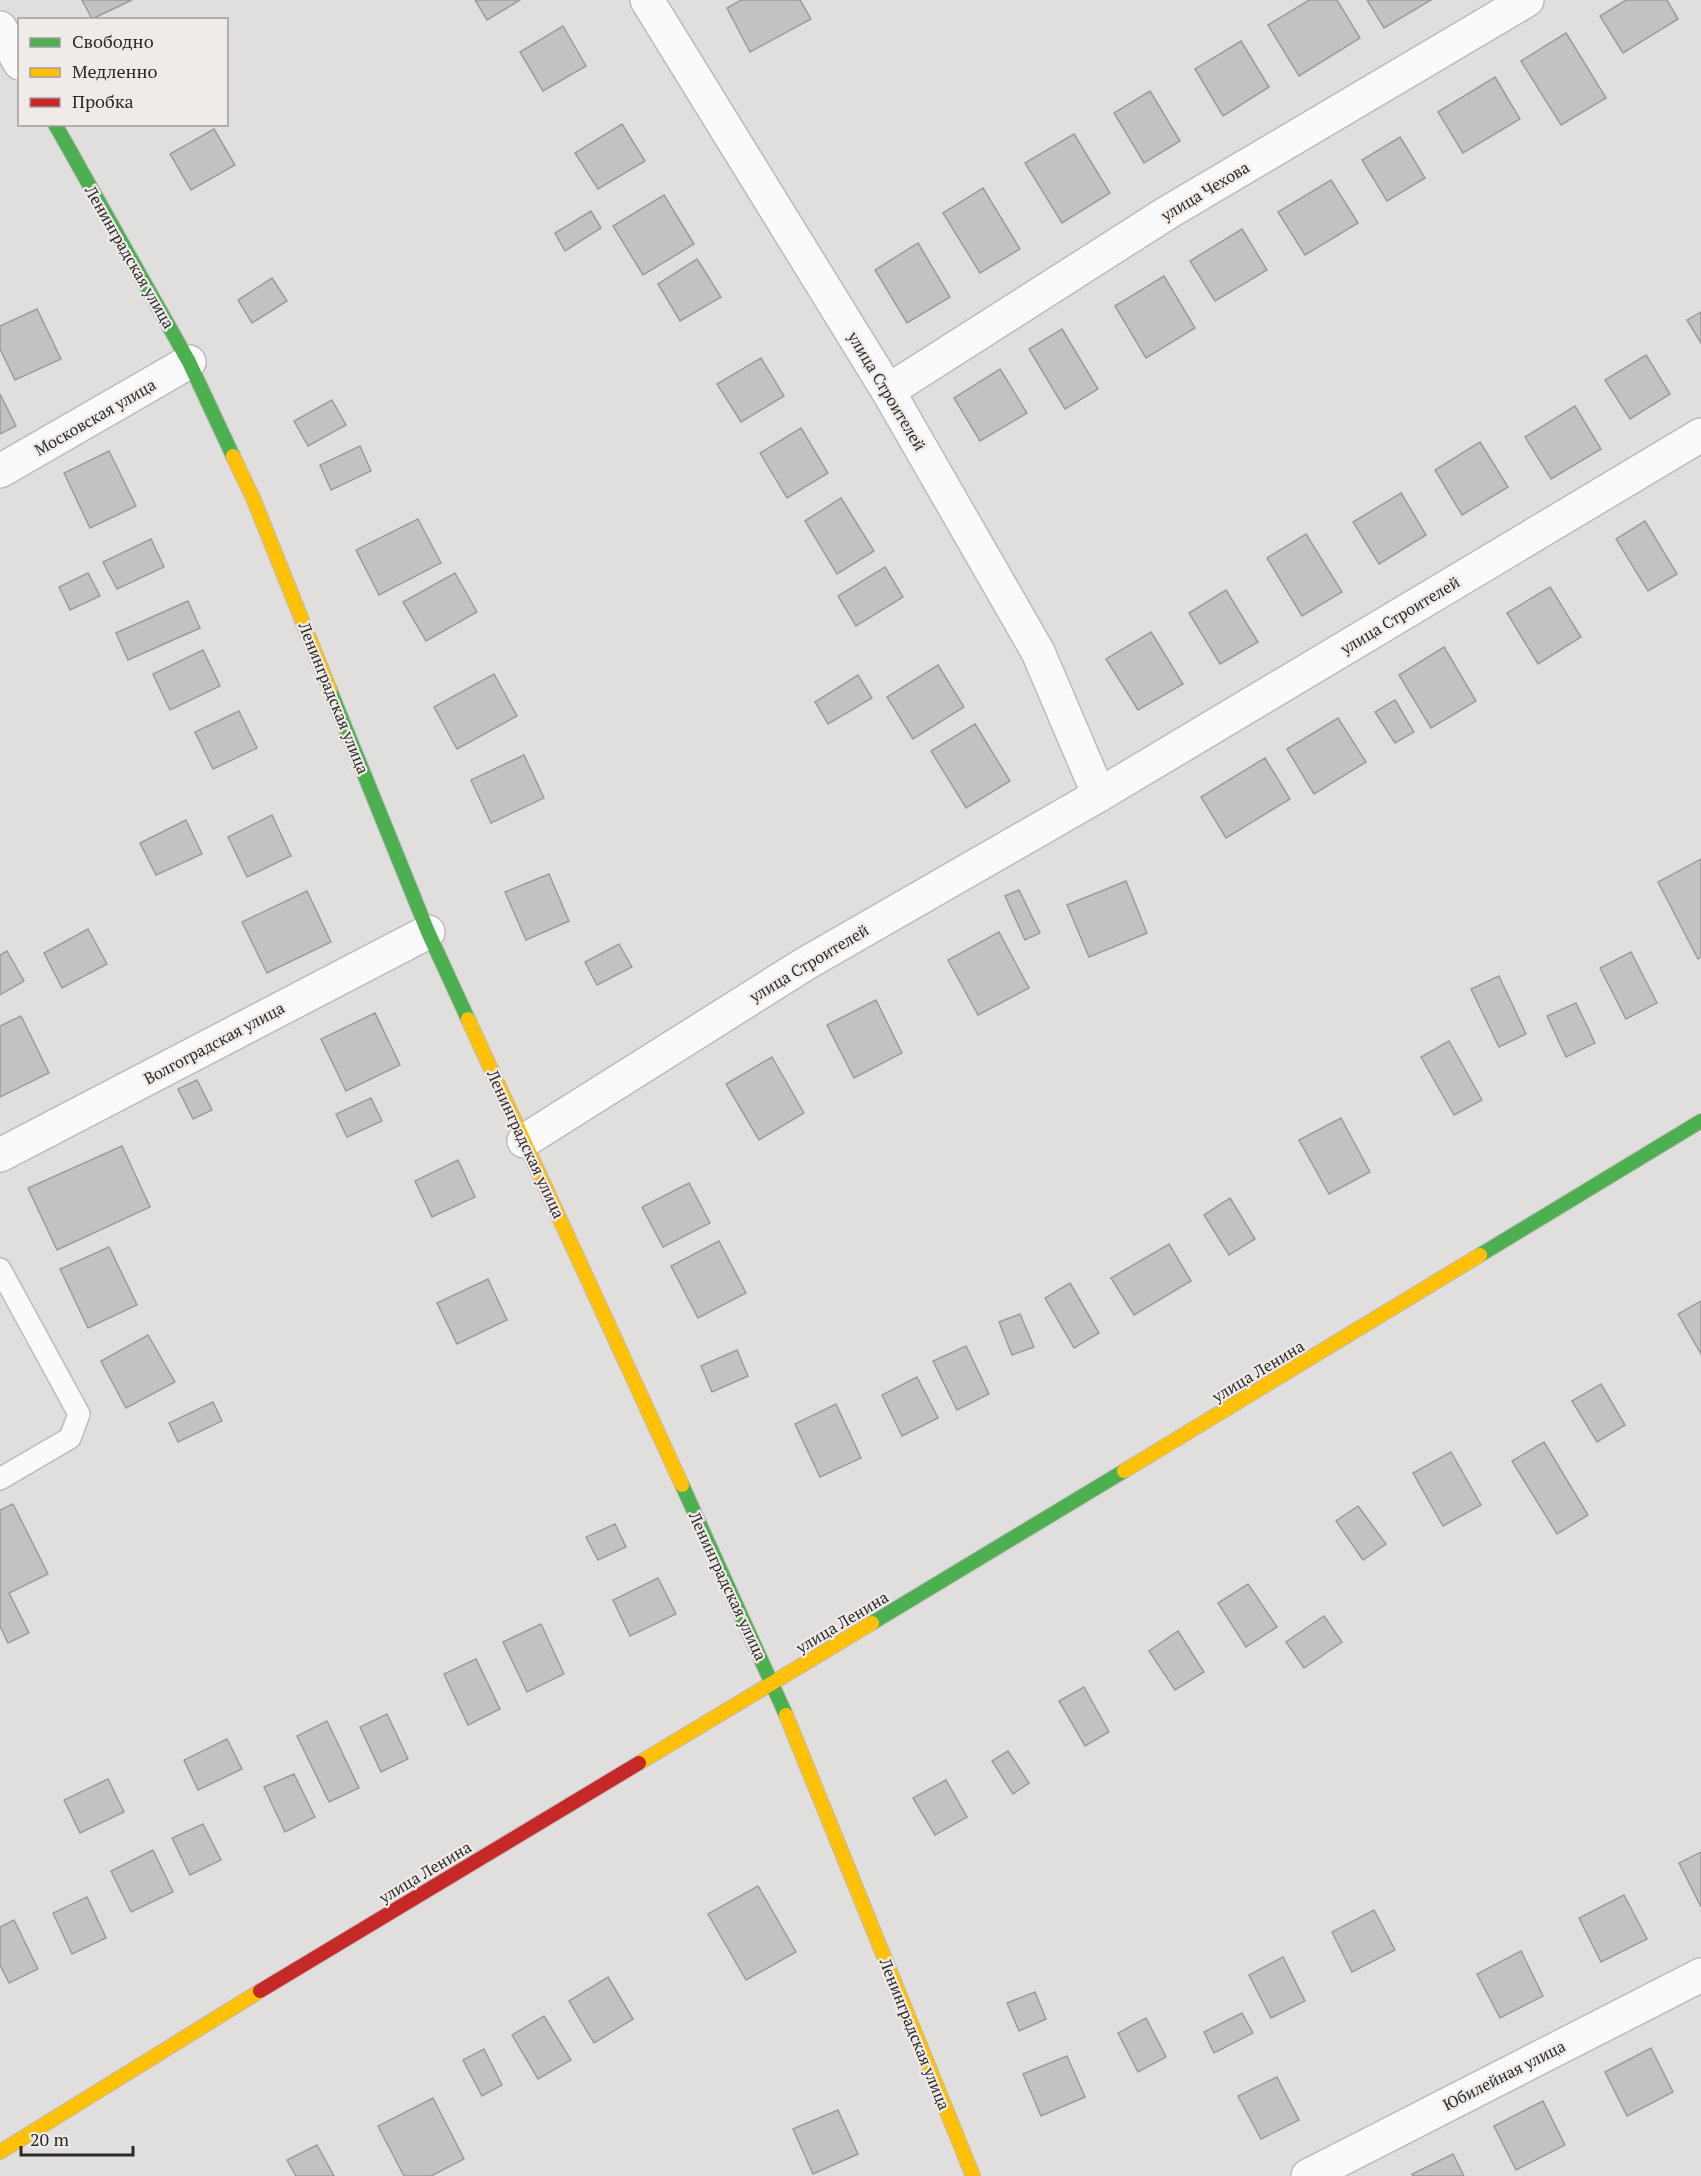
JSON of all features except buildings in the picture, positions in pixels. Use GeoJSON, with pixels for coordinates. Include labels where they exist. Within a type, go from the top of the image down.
{"type":"FeatureCollection","features":[{"type":"Feature","properties":{"kind":"street","name":"улица Строителей"},"geometry":{"type":"LineString","coordinates":[[647,0],[888,391],[1038,652],[1099,795]]}},
{"type":"Feature","properties":{"kind":"street","name":"улица Чехова"},"geometry":{"type":"LineString","coordinates":[[888,391],[1167,213],[1527,0]]}},
{"type":"Feature","properties":{"kind":"street"},"geometry":{"type":"LineString","coordinates":[[0,28],[18,60]]}},
{"type":"Feature","properties":{"kind":"street","name":"Ленинградская улица"},"geometry":{"type":"LineString","coordinates":[[56,126],[189,362],[254,498],[428,932],[773,1683],[973,2176]]}},
{"type":"Feature","properties":{"kind":"street","name":"Московская улица"},"geometry":{"type":"LineString","coordinates":[[0,471],[189,362]]}},
{"type":"Feature","properties":{"kind":"street","name":"улица Строителей"},"geometry":{"type":"LineString","coordinates":[[524,1141],[805,964],[1099,795],[1701,435]]}},
{"type":"Feature","properties":{"kind":"street","name":"Волгоградская улица"},"geometry":{"type":"LineString","coordinates":[[0,1155],[428,932]]}},
{"type":"Feature","properties":{"kind":"street","name":"улица Ленина"},"geometry":{"type":"LineString","coordinates":[[0,2152],[337,1944],[1701,1121]]}},
{"type":"Feature","properties":{"kind":"street","name":"Юбилейная улица"},"geometry":{"type":"LineString","coordinates":[[1308,2176],[1701,1975]]}},
{"type":"Feature","properties":{"kind":"lane"},"geometry":{"type":"LineString","coordinates":[[0,1269],[79,1414],[69,1438],[0,1479]]}},
{"type":"Feature","properties":{"kind":"traffic: fast"},"geometry":{"type":"LineString","coordinates":[[56,126],[189,362],[233,456]]}},
{"type":"Feature","properties":{"kind":"traffic: fast"},"geometry":{"type":"LineString","coordinates":[[330,690],[428,932],[468,1019]]}},
{"type":"Feature","properties":{"kind":"traffic: fast"},"geometry":{"type":"LineString","coordinates":[[1480,1255],[1701,1121]]}},
{"type":"Feature","properties":{"kind":"traffic: fast"},"geometry":{"type":"LineString","coordinates":[[872,1623],[1124,1471]]}},
{"type":"Feature","properties":{"kind":"traffic: fast"},"geometry":{"type":"LineString","coordinates":[[682,1485],[786,1715]]}},
{"type":"Feature","properties":{"kind":"traffic: slow"},"geometry":{"type":"LineString","coordinates":[[233,456],[253,498],[330,690]]}},
{"type":"Feature","properties":{"kind":"traffic: slow"},"geometry":{"type":"LineString","coordinates":[[468,1019],[682,1485]]}},
{"type":"Feature","properties":{"kind":"traffic: slow"},"geometry":{"type":"LineString","coordinates":[[1124,1471],[1480,1255]]}},
{"type":"Feature","properties":{"kind":"traffic: slow"},"geometry":{"type":"LineString","coordinates":[[639,1763],[872,1623]]}},
{"type":"Feature","properties":{"kind":"traffic: slow"},"geometry":{"type":"LineString","coordinates":[[786,1715],[973,2176]]}},
{"type":"Feature","properties":{"kind":"traffic: slow"},"geometry":{"type":"LineString","coordinates":[[0,2152],[260,1991]]}},
{"type":"Feature","properties":{"kind":"traffic: jam"},"geometry":{"type":"LineString","coordinates":[[260,1991],[639,1763]]}}]}
